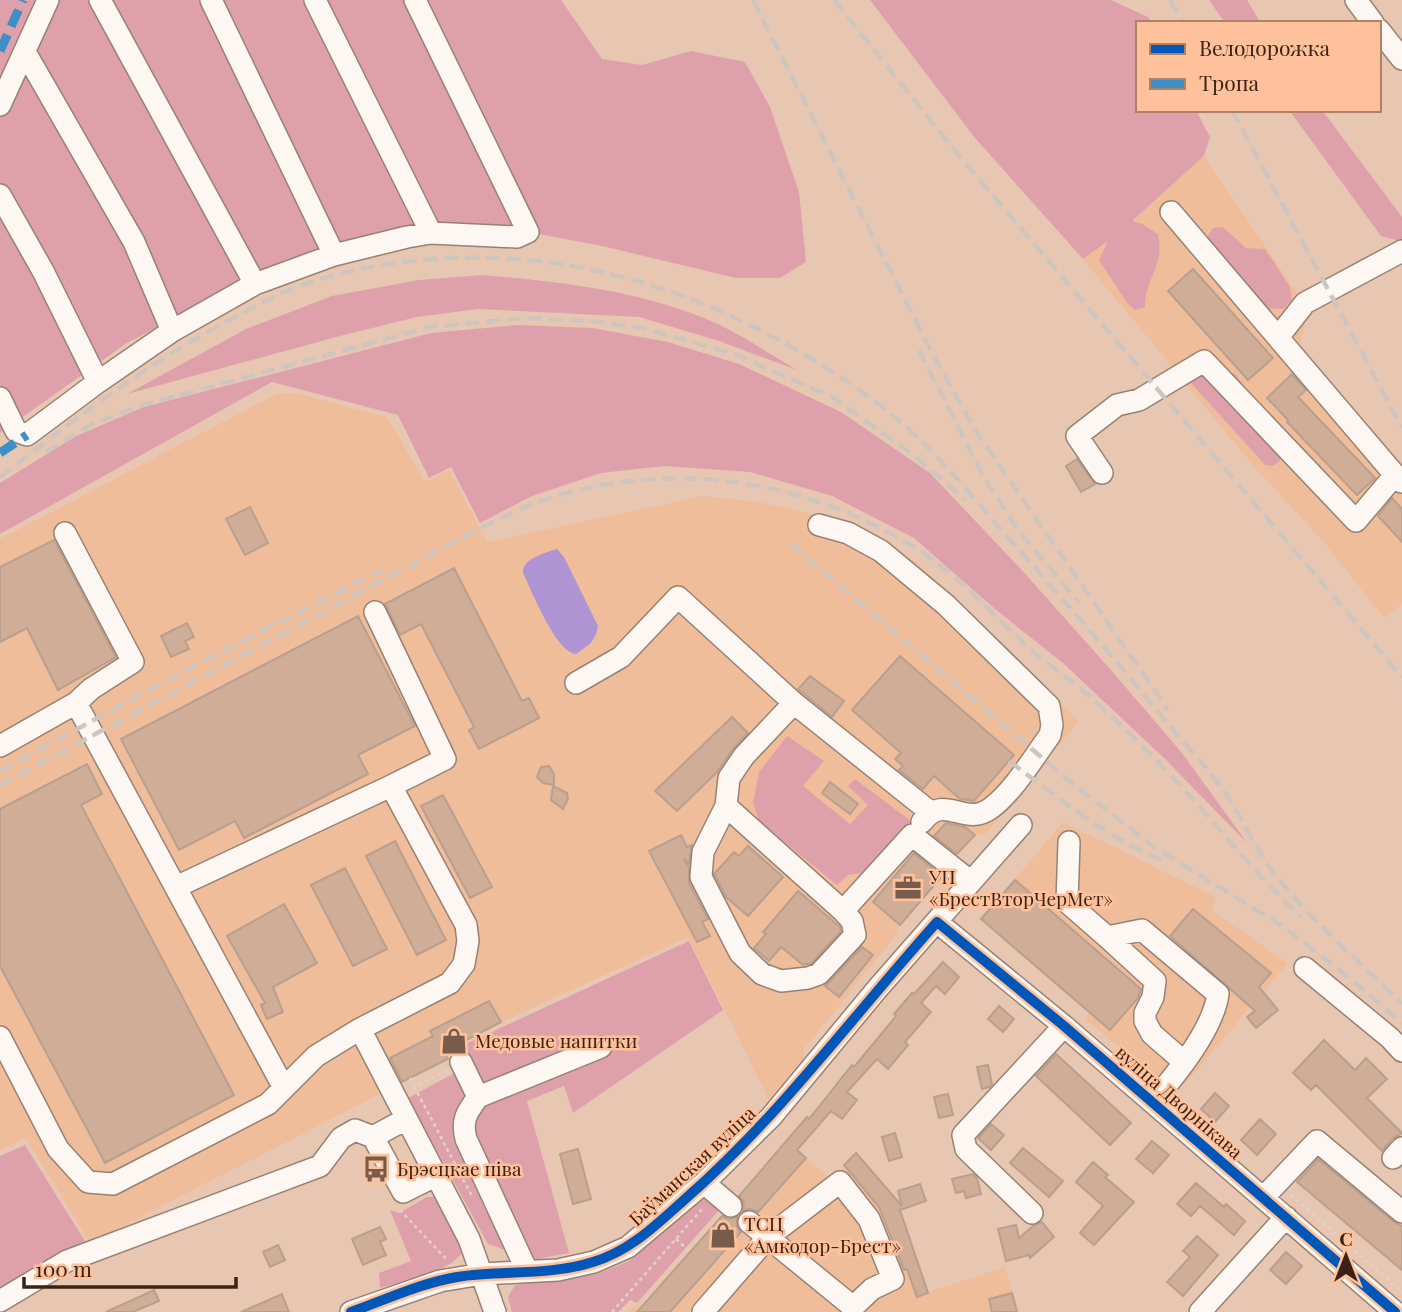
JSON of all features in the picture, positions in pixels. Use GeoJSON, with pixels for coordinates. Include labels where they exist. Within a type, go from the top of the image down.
{"type":"FeatureCollection","features":[{"type":"Feature","properties":{"kind":"street"},"geometry":{"type":"LineString","coordinates":[[0,105],[48,0]]}},
{"type":"Feature","properties":{"kind":"street"},"geometry":{"type":"LineString","coordinates":[[100,0],[255,284]]}},
{"type":"Feature","properties":{"kind":"street"},"geometry":{"type":"LineString","coordinates":[[211,0],[334,254]]}},
{"type":"Feature","properties":{"kind":"street"},"geometry":{"type":"LineString","coordinates":[[315,0],[431,233]]}},
{"type":"Feature","properties":{"kind":"street"},"geometry":{"type":"LineString","coordinates":[[0,398],[16,431],[27,435],[172,331],[255,284],[334,254],[407,237],[431,233],[517,237],[528,232],[415,0]]}},
{"type":"Feature","properties":{"kind":"street"},"geometry":{"type":"LineString","coordinates":[[1356,0],[1372,21]]}},
{"type":"Feature","properties":{"kind":"street"},"geometry":{"type":"LineString","coordinates":[[1381,33],[1402,59]]}},
{"type":"Feature","properties":{"kind":"street"},"geometry":{"type":"LineString","coordinates":[[25,52],[134,242],[172,331]]}},
{"type":"Feature","properties":{"kind":"street"},"geometry":{"type":"LineString","coordinates":[[0,195],[43,271],[98,382]]}},
{"type":"Feature","properties":{"kind":"street"},"geometry":{"type":"LineString","coordinates":[[1102,473],[1077,436],[1117,405],[1139,400],[1204,361],[1356,520],[1399,478],[1171,212]]}},
{"type":"Feature","properties":{"kind":"street"},"geometry":{"type":"LineString","coordinates":[[1279,336],[1305,303],[1402,251]]}},
{"type":"Feature","properties":{"kind":"street"},"geometry":{"type":"LineString","coordinates":[[819,525],[848,533],[881,551],[946,605],[1049,706],[1052,725],[1050,735],[1005,794],[989,810],[962,814],[941,807],[929,811],[912,835],[843,911]]}},
{"type":"Feature","properties":{"kind":"street"},"geometry":{"type":"LineString","coordinates":[[0,746],[76,703],[91,689],[133,662],[65,533]]}},
{"type":"Feature","properties":{"kind":"street"},"geometry":{"type":"LineString","coordinates":[[576,683],[621,657],[678,597],[794,703],[929,811]]}},
{"type":"Feature","properties":{"kind":"street"},"geometry":{"type":"LineString","coordinates":[[176,887],[445,758],[374,612]]}},
{"type":"Feature","properties":{"kind":"street"},"geometry":{"type":"LineString","coordinates":[[76,703],[284,1088]]}},
{"type":"Feature","properties":{"kind":"street"},"geometry":{"type":"LineString","coordinates":[[726,806],[852,921],[855,935],[819,974],[781,981],[762,974],[740,953],[701,877],[704,852],[726,806],[729,778],[744,756],[794,703]]}},
{"type":"Feature","properties":{"kind":"street"},"geometry":{"type":"LineString","coordinates":[[0,1037],[58,1149],[88,1182],[113,1184],[268,1104],[316,1056],[360,1029],[450,983],[464,964],[468,941],[466,925],[391,786]]}},
{"type":"Feature","properties":{"kind":"street","name":"Баўманская вуліца"},"geometry":{"type":"LineString","coordinates":[[351,1312],[457,1277],[558,1270],[594,1262],[628,1247],[704,1183],[771,1117],[878,988],[1021,825]]}},
{"type":"Feature","properties":{"kind":"street"},"geometry":{"type":"LineString","coordinates":[[912,835],[971,882]]}},
{"type":"Feature","properties":{"kind":"street"},"geometry":{"type":"LineString","coordinates":[[1069,842],[1067,902],[1156,981],[1153,997],[1145,1013],[1145,1021],[1152,1034],[1183,1061]]}},
{"type":"Feature","properties":{"kind":"street","name":"вуліца Дворнікава"},"geometry":{"type":"LineString","coordinates":[[937,922],[1152,1102],[1270,1190],[1286,1217],[1395,1312]]}},
{"type":"Feature","properties":{"kind":"street"},"geometry":{"type":"LineString","coordinates":[[1107,937],[1142,930],[1217,994],[1216,1007],[1207,1025],[1152,1102]]}},
{"type":"Feature","properties":{"kind":"street"},"geometry":{"type":"LineString","coordinates":[[1305,968],[1402,1051]]}},
{"type":"Feature","properties":{"kind":"street"},"geometry":{"type":"LineString","coordinates":[[1032,1213],[965,1149],[963,1135],[1064,1026]]}},
{"type":"Feature","properties":{"kind":"street"},"geometry":{"type":"LineString","coordinates":[[360,1029],[469,1239],[495,1312]]}},
{"type":"Feature","properties":{"kind":"street"},"geometry":{"type":"LineString","coordinates":[[527,1271],[466,1139],[462,1124],[466,1113],[478,1097],[601,1047]]}},
{"type":"Feature","properties":{"kind":"street"},"geometry":{"type":"LineString","coordinates":[[461,1062],[478,1097]]}},
{"type":"Feature","properties":{"kind":"street"},"geometry":{"type":"LineString","coordinates":[[373,1137],[407,1119]]}},
{"type":"Feature","properties":{"kind":"street"},"geometry":{"type":"LineString","coordinates":[[0,1301],[67,1261],[320,1166],[341,1138],[355,1130],[373,1137],[403,1192],[435,1176]]}},
{"type":"Feature","properties":{"kind":"street"},"geometry":{"type":"LineString","coordinates":[[1270,1190],[1317,1141],[1402,1212]]}},
{"type":"Feature","properties":{"kind":"street"},"geometry":{"type":"LineString","coordinates":[[703,1312],[768,1237],[840,1182],[869,1219],[893,1279],[872,1289],[853,1307],[768,1237],[750,1222]]}},
{"type":"Feature","properties":{"kind":"street"},"geometry":{"type":"LineString","coordinates":[[704,1183],[731,1206]]}},
{"type":"Feature","properties":{"kind":"street"},"geometry":{"type":"LineString","coordinates":[[1200,1312],[1286,1217]]}},
{"type":"Feature","properties":{"kind":"path"},"geometry":{"type":"LineString","coordinates":[[410,1078],[415,1088]]}},
{"type":"Feature","properties":{"kind":"path"},"geometry":{"type":"LineString","coordinates":[[1270,1190],[1402,1292]]}},
{"type":"Feature","properties":{"kind":"path"},"geometry":{"type":"LineString","coordinates":[[396,1206],[450,1263],[457,1277]]}},
{"type":"Feature","properties":{"kind":"path"},"geometry":{"type":"LineString","coordinates":[[676,1239],[690,1252]]}},
{"type":"Feature","properties":{"kind":"shaded area"},"geometry":{"type":"Polygon","coordinates":[[[0,0],[561,0],[602,59],[642,65],[691,51],[745,62],[770,107],[799,192],[806,262],[780,278],[736,278],[602,246],[523,231],[408,230],[285,260],[127,343],[0,433],[0,0]]]}},
{"type":"Feature","properties":{"kind":"shaded area"},"geometry":{"type":"Polygon","coordinates":[[[870,0],[1111,0],[1148,17],[1150,21],[1136,21],[1136,112],[1197,112],[1210,137],[1204,156],[1132,221],[1158,234],[1159,255],[1145,307],[1135,310],[1127,303],[1099,260],[1108,241],[1083,259],[975,138],[870,0]]]}},
{"type":"Feature","properties":{"kind":"shaded area"},"geometry":{"type":"Polygon","coordinates":[[[1209,0],[1247,0],[1260,21],[1224,21],[1209,0]]]}},
{"type":"Feature","properties":{"kind":"shaded area"},"geometry":{"type":"Polygon","coordinates":[[[1290,112],[1323,112],[1402,217],[1402,242],[1381,236],[1290,112]]]}},
{"type":"Feature","properties":{"kind":"shaded area"},"geometry":{"type":"Polygon","coordinates":[[[1204,156],[1308,309],[1300,348],[1402,463],[1402,604],[1384,618],[1322,540],[1255,468],[1083,259],[1127,226],[1204,156]]]}},
{"type":"Feature","properties":{"kind":"shaded area"},"geometry":{"type":"Polygon","coordinates":[[[1223,227],[1246,248],[1265,249],[1290,287],[1292,300],[1283,309],[1266,308],[1208,241],[1213,228],[1223,227]]]}},
{"type":"Feature","properties":{"kind":"shaded area"},"geometry":{"type":"Polygon","coordinates":[[[483,275],[573,285],[662,303],[718,324],[797,370],[719,341],[639,317],[478,309],[417,317],[127,394],[246,329],[332,296],[419,280],[483,275]]]}},
{"type":"Feature","properties":{"kind":"shaded area"},"geometry":{"type":"Polygon","coordinates":[[[518,325],[593,328],[668,342],[739,364],[841,412],[930,473],[1111,670],[1182,753],[1248,844],[1165,759],[1064,664],[995,609],[914,538],[832,496],[750,472],[665,466],[601,473],[532,496],[480,523],[451,467],[429,478],[398,415],[272,382],[0,534],[0,483],[76,436],[144,407],[431,333],[518,325]]]}},
{"type":"Feature","properties":{"kind":"shaded area"},"geometry":{"type":"Polygon","coordinates":[[[1219,366],[1236,375],[1256,403],[1280,447],[1280,461],[1273,466],[1265,465],[1191,383],[1192,377],[1219,366]]]}},
{"type":"Feature","properties":{"kind":"shaded area"},"geometry":{"type":"Polygon","coordinates":[[[278,393],[295,393],[387,417],[425,482],[449,470],[487,542],[703,496],[759,502],[835,519],[883,540],[919,565],[1079,721],[986,834],[975,835],[939,871],[943,875],[900,925],[897,934],[804,1049],[804,1058],[769,1100],[688,937],[501,1022],[443,1052],[448,1059],[90,1243],[26,1138],[0,1150],[0,539],[278,393]]]}},
{"type":"Feature","properties":{"kind":"shaded area"},"geometry":{"type":"Polygon","coordinates":[[[557,549],[564,557],[598,626],[591,643],[576,654],[568,651],[553,633],[523,573],[530,560],[557,549]]]}},
{"type":"Feature","properties":{"kind":"shaded area"},"geometry":{"type":"Polygon","coordinates":[[[787,736],[824,761],[803,786],[850,824],[868,805],[848,786],[855,779],[911,821],[869,872],[848,875],[837,885],[759,821],[753,803],[759,772],[787,736]]]}},
{"type":"Feature","properties":{"kind":"shaded area"},"geometry":{"type":"Polygon","coordinates":[[[1063,822],[1216,897],[1212,911],[1288,963],[1180,1090],[1171,1091],[1086,1020],[1089,1012],[981,919],[1063,822]]]}},
{"type":"Feature","properties":{"kind":"shaded area"},"geometry":{"type":"Polygon","coordinates":[[[689,941],[723,1010],[573,1113],[564,1086],[527,1101],[569,1253],[532,1260],[457,1120],[510,1245],[505,1250],[488,1244],[408,1098],[468,1066],[459,1047],[689,941]]]}},
{"type":"Feature","properties":{"kind":"shaded area"},"geometry":{"type":"Polygon","coordinates":[[[787,1142],[829,1177],[836,1175],[856,1153],[896,1198],[928,1292],[1005,1267],[1019,1312],[628,1312],[635,1305],[640,1308],[787,1142]]]}},
{"type":"Feature","properties":{"kind":"shaded area"},"geometry":{"type":"Polygon","coordinates":[[[25,1145],[88,1246],[0,1290],[0,1156],[25,1145]]]}},
{"type":"Feature","properties":{"kind":"shaded area"},"geometry":{"type":"Polygon","coordinates":[[[427,1197],[435,1197],[443,1202],[463,1251],[457,1259],[437,1271],[380,1288],[379,1273],[411,1261],[390,1210],[399,1213],[427,1197]]]}},
{"type":"Feature","properties":{"kind":"shaded area"},"geometry":{"type":"Polygon","coordinates":[[[705,1198],[720,1209],[637,1303],[630,1300],[618,1312],[512,1312],[508,1297],[515,1285],[598,1274],[629,1261],[705,1198]]]}},
{"type":"Feature","properties":{"kind":"building"},"geometry":{"type":"Polygon","coordinates":[[[1193,269],[1273,358],[1248,380],[1168,291],[1193,269]]]}},
{"type":"Feature","properties":{"kind":"building"},"geometry":{"type":"Polygon","coordinates":[[[1292,374],[1306,390],[1298,397],[1375,478],[1357,495],[1267,398],[1292,374]]]}},
{"type":"Feature","properties":{"kind":"building"},"geometry":{"type":"Polygon","coordinates":[[[1077,459],[1095,484],[1081,492],[1066,466],[1077,459]]]}},
{"type":"Feature","properties":{"kind":"building"},"geometry":{"type":"Polygon","coordinates":[[[1392,498],[1402,509],[1402,542],[1378,516],[1392,498]]]}},
{"type":"Feature","properties":{"kind":"building"},"geometry":{"type":"Polygon","coordinates":[[[250,507],[268,543],[245,555],[226,519],[250,507]]]}},
{"type":"Feature","properties":{"kind":"building"},"geometry":{"type":"Polygon","coordinates":[[[54,540],[116,657],[58,690],[27,628],[0,642],[0,567],[54,540]]]}},
{"type":"Feature","properties":{"kind":"building"},"geometry":{"type":"Polygon","coordinates":[[[454,568],[522,701],[529,698],[539,718],[479,749],[469,730],[474,727],[421,624],[400,635],[385,604],[454,568]]]}},
{"type":"Feature","properties":{"kind":"building"},"geometry":{"type":"Polygon","coordinates":[[[358,616],[415,726],[358,755],[368,774],[244,838],[235,821],[179,850],[121,739],[358,616]]]}},
{"type":"Feature","properties":{"kind":"building"},"geometry":{"type":"Polygon","coordinates":[[[187,623],[194,637],[185,641],[189,649],[171,657],[161,636],[187,623]]]}},
{"type":"Feature","properties":{"kind":"building"},"geometry":{"type":"Polygon","coordinates":[[[900,656],[1014,755],[974,801],[960,799],[934,776],[923,789],[899,770],[903,766],[895,759],[901,753],[852,710],[900,656]]]}},
{"type":"Feature","properties":{"kind":"building"},"geometry":{"type":"Polygon","coordinates":[[[810,676],[844,701],[832,717],[798,689],[810,676]]]}},
{"type":"Feature","properties":{"kind":"building"},"geometry":{"type":"Polygon","coordinates":[[[732,717],[748,733],[717,772],[677,811],[655,791],[732,717]]]}},
{"type":"Feature","properties":{"kind":"building"},"geometry":{"type":"Polygon","coordinates":[[[87,764],[102,794],[81,805],[234,1095],[105,1163],[0,966],[0,809],[87,764]]]}},
{"type":"Feature","properties":{"kind":"building"},"geometry":{"type":"Polygon","coordinates":[[[549,766],[554,774],[554,785],[543,783],[537,777],[541,767],[549,766]]]}},
{"type":"Feature","properties":{"kind":"building"},"geometry":{"type":"Polygon","coordinates":[[[830,782],[858,804],[850,814],[822,793],[830,782]]]}},
{"type":"Feature","properties":{"kind":"building"},"geometry":{"type":"Polygon","coordinates":[[[553,786],[567,793],[568,799],[563,809],[551,800],[553,786]]]}},
{"type":"Feature","properties":{"kind":"building"},"geometry":{"type":"Polygon","coordinates":[[[443,795],[492,887],[470,898],[421,806],[443,795]]]}},
{"type":"Feature","properties":{"kind":"building"},"geometry":{"type":"Polygon","coordinates":[[[946,823],[965,827],[975,835],[957,854],[934,836],[946,823]]]}},
{"type":"Feature","properties":{"kind":"building"},"geometry":{"type":"Polygon","coordinates":[[[681,835],[687,847],[692,845],[689,864],[684,859],[689,868],[689,883],[708,919],[702,922],[710,936],[697,942],[649,851],[681,835]]]}},
{"type":"Feature","properties":{"kind":"building"},"geometry":{"type":"Polygon","coordinates":[[[395,841],[446,940],[417,955],[366,856],[395,841]]]}},
{"type":"Feature","properties":{"kind":"building"},"geometry":{"type":"Polygon","coordinates":[[[748,846],[783,877],[748,916],[726,897],[714,874],[734,852],[739,856],[748,846]]]}},
{"type":"Feature","properties":{"kind":"building","name":"УП «БрестВторЧерМет»"},"geometry":{"type":"Polygon","coordinates":[[[914,853],[942,876],[900,925],[873,902],[914,853]]]}},
{"type":"Feature","properties":{"kind":"building"},"geometry":{"type":"Polygon","coordinates":[[[345,868],[387,949],[353,966],[311,885],[345,868]]]}},
{"type":"Feature","properties":{"kind":"building"},"geometry":{"type":"Polygon","coordinates":[[[1015,880],[1141,989],[1138,998],[1110,1030],[981,919],[1015,880]]]}},
{"type":"Feature","properties":{"kind":"building"},"geometry":{"type":"Polygon","coordinates":[[[798,891],[840,927],[841,931],[812,963],[803,965],[781,947],[769,961],[754,948],[766,934],[763,932],[798,891]]]}},
{"type":"Feature","properties":{"kind":"building"},"geometry":{"type":"Polygon","coordinates":[[[284,904],[317,963],[273,987],[283,1012],[267,1019],[261,1005],[265,1003],[227,936],[284,904]]]}},
{"type":"Feature","properties":{"kind":"building"},"geometry":{"type":"Polygon","coordinates":[[[1193,909],[1271,973],[1259,987],[1278,1010],[1256,1028],[1247,1017],[1255,1011],[1170,936],[1193,909]]]}},
{"type":"Feature","properties":{"kind":"building"},"geometry":{"type":"Polygon","coordinates":[[[862,947],[873,955],[839,997],[825,986],[862,947]]]}},
{"type":"Feature","properties":{"kind":"building"},"geometry":{"type":"Polygon","coordinates":[[[943,962],[959,977],[945,994],[936,986],[921,1003],[931,1012],[905,1042],[908,1045],[888,1069],[877,1059],[847,1092],[857,1100],[842,1119],[831,1111],[797,1150],[806,1158],[758,1212],[750,1209],[743,1211],[744,1202],[739,1196],[807,1117],[809,1119],[852,1065],[854,1067],[912,993],[914,994],[943,962]]]}},
{"type":"Feature","properties":{"kind":"building"},"geometry":{"type":"Polygon","coordinates":[[[489,1001],[501,1022],[443,1052],[448,1059],[402,1082],[390,1058],[433,1036],[430,1031],[489,1001]]]}},
{"type":"Feature","properties":{"kind":"building"},"geometry":{"type":"Polygon","coordinates":[[[999,1006],[1014,1019],[1003,1032],[988,1019],[999,1006]]]}},
{"type":"Feature","properties":{"kind":"building"},"geometry":{"type":"Polygon","coordinates":[[[1324,1040],[1355,1070],[1366,1058],[1387,1079],[1367,1098],[1402,1133],[1392,1139],[1382,1151],[1316,1085],[1311,1090],[1293,1073],[1324,1040]]]}},
{"type":"Feature","properties":{"kind":"building"},"geometry":{"type":"Polygon","coordinates":[[[1056,1054],[1131,1123],[1110,1145],[1036,1076],[1056,1054]]]}},
{"type":"Feature","properties":{"kind":"building"},"geometry":{"type":"Polygon","coordinates":[[[988,1065],[992,1084],[982,1089],[977,1067],[988,1065]]]}},
{"type":"Feature","properties":{"kind":"building"},"geometry":{"type":"Polygon","coordinates":[[[1215,1093],[1229,1106],[1215,1122],[1201,1109],[1215,1093]]]}},
{"type":"Feature","properties":{"kind":"building"},"geometry":{"type":"Polygon","coordinates":[[[948,1094],[953,1115],[939,1118],[934,1097],[948,1094]]]}},
{"type":"Feature","properties":{"kind":"building"},"geometry":{"type":"Polygon","coordinates":[[[1260,1119],[1276,1134],[1257,1155],[1241,1140],[1260,1119]]]}},
{"type":"Feature","properties":{"kind":"building"},"geometry":{"type":"Polygon","coordinates":[[[991,1124],[1004,1135],[991,1150],[978,1138],[991,1124]]]}},
{"type":"Feature","properties":{"kind":"building"},"geometry":{"type":"Polygon","coordinates":[[[895,1133],[902,1157],[889,1161],[882,1137],[895,1133]]]}},
{"type":"Feature","properties":{"kind":"building"},"geometry":{"type":"Polygon","coordinates":[[[1152,1141],[1169,1155],[1153,1173],[1136,1159],[1152,1141]]]}},
{"type":"Feature","properties":{"kind":"building"},"geometry":{"type":"Polygon","coordinates":[[[1023,1148],[1063,1181],[1049,1197],[1010,1163],[1023,1148]]]}},
{"type":"Feature","properties":{"kind":"building"},"geometry":{"type":"Polygon","coordinates":[[[578,1149],[591,1199],[573,1204],[560,1154],[578,1149]]]}},
{"type":"Feature","properties":{"kind":"building"},"geometry":{"type":"Polygon","coordinates":[[[856,1153],[902,1206],[898,1191],[920,1184],[926,1201],[900,1210],[928,1293],[917,1297],[879,1207],[844,1165],[856,1153]]]}},
{"type":"Feature","properties":{"kind":"building"},"geometry":{"type":"Polygon","coordinates":[[[1318,1159],[1402,1226],[1402,1270],[1297,1182],[1318,1159]]]}},
{"type":"Feature","properties":{"kind":"building"},"geometry":{"type":"Polygon","coordinates":[[[1093,1162],[1108,1175],[1105,1177],[1134,1202],[1094,1245],[1080,1233],[1103,1206],[1076,1182],[1093,1162]]]}},
{"type":"Feature","properties":{"kind":"building"},"geometry":{"type":"Polygon","coordinates":[[[973,1174],[977,1178],[981,1194],[966,1198],[964,1191],[956,1193],[952,1179],[973,1174]]]}},
{"type":"Feature","properties":{"kind":"building"},"geometry":{"type":"Polygon","coordinates":[[[1196,1183],[1245,1221],[1234,1235],[1200,1206],[1191,1216],[1177,1204],[1196,1183]]]}},
{"type":"Feature","properties":{"kind":"building"},"geometry":{"type":"Polygon","coordinates":[[[722,1216],[729,1219],[737,1217],[737,1226],[741,1232],[670,1312],[637,1312],[722,1216]]]}},
{"type":"Feature","properties":{"kind":"building"},"geometry":{"type":"Polygon","coordinates":[[[1042,1222],[1054,1237],[1030,1258],[1029,1255],[1006,1261],[998,1229],[1016,1225],[1019,1238],[1042,1222]]]}},
{"type":"Feature","properties":{"kind":"building"},"geometry":{"type":"Polygon","coordinates":[[[380,1227],[386,1239],[380,1242],[386,1255],[363,1265],[352,1239],[380,1227]]]}},
{"type":"Feature","properties":{"kind":"building"},"geometry":{"type":"Polygon","coordinates":[[[1197,1236],[1218,1255],[1183,1296],[1167,1282],[1190,1257],[1183,1251],[1197,1236]]]}},
{"type":"Feature","properties":{"kind":"building"},"geometry":{"type":"Polygon","coordinates":[[[278,1245],[285,1260],[270,1267],[263,1252],[278,1245]]]}},
{"type":"Feature","properties":{"kind":"building"},"geometry":{"type":"Polygon","coordinates":[[[1286,1252],[1302,1266],[1286,1284],[1270,1270],[1286,1252]]]}},
{"type":"Feature","properties":{"kind":"building"},"geometry":{"type":"Polygon","coordinates":[[[154,1290],[159,1301],[133,1312],[106,1312],[154,1290]]]}},
{"type":"Feature","properties":{"kind":"building"},"geometry":{"type":"Polygon","coordinates":[[[1012,1293],[1017,1312],[992,1312],[989,1299],[1012,1293]]]}},
{"type":"Feature","properties":{"kind":"building"},"geometry":{"type":"Polygon","coordinates":[[[282,1294],[289,1312],[241,1312],[282,1294]]]}},
{"type":"Feature","properties":{"kind":"railway"},"geometry":{"type":"LineString","coordinates":[[753,0],[932,353],[977,433],[1168,710]]}},
{"type":"Feature","properties":{"kind":"railway"},"geometry":{"type":"LineString","coordinates":[[834,0],[956,152],[1402,677]]}},
{"type":"Feature","properties":{"kind":"railway"},"geometry":{"type":"LineString","coordinates":[[1170,0],[1183,21]]}},
{"type":"Feature","properties":{"kind":"railway"},"geometry":{"type":"LineString","coordinates":[[1233,112],[1402,428]]}},
{"type":"Feature","properties":{"kind":"railway"},"geometry":{"type":"LineString","coordinates":[[0,477],[114,392],[173,352],[259,304],[299,286],[363,269],[426,259],[490,258],[553,263],[616,275],[677,294],[737,319],[809,357],[865,394],[919,439],[960,482],[1206,768],[1226,794],[1256,847],[1291,894],[1402,1004]]}},
{"type":"Feature","properties":{"kind":"railway"},"geometry":{"type":"LineString","coordinates":[[46,452],[90,425],[143,405],[430,327],[526,318],[591,321],[643,328],[737,355],[832,397],[912,454],[966,500]]}},
{"type":"Feature","properties":{"kind":"railway"},"geometry":{"type":"LineString","coordinates":[[919,350],[983,476],[1018,530],[1079,603]]}},
{"type":"Feature","properties":{"kind":"railway"},"geometry":{"type":"LineString","coordinates":[[0,785],[480,528],[538,502],[587,488],[636,480],[686,479],[736,483],[785,492],[833,507],[879,527],[936,562],[1032,651],[1080,688],[1135,739],[1301,917]]}},
{"type":"Feature","properties":{"kind":"railway"},"geometry":{"type":"LineString","coordinates":[[791,544],[1067,779],[1154,847],[1284,927],[1402,1023]]}},
{"type":"Feature","properties":{"kind":"railway"},"geometry":{"type":"LineString","coordinates":[[0,771],[171,678],[384,569]]}},
{"type":"Feature","properties":{"kind":"railway"},"geometry":{"type":"LineString","coordinates":[[1009,761],[1101,827],[1161,860]]}},
{"type":"Feature","properties":{"kind":"marked path"},"geometry":{"type":"LineString","coordinates":[[0,51],[23,0]]}},
{"type":"Feature","properties":{"kind":"marked path"},"geometry":{"type":"LineString","coordinates":[[0,453],[27,435]]}},
{"type":"Feature","properties":{"kind":"cycle path"},"geometry":{"type":"LineString","coordinates":[[351,1312],[444,1280],[576,1266],[606,1257],[631,1244],[653,1228],[752,1135],[937,922],[1064,1026],[1395,1312]]}},
{"type":"Feature","properties":{"kind":"place","name":"УП «БрестВторЧерМет»"},"geometry":{"type":"Point","coordinates":[908,888]}},
{"type":"Feature","properties":{"kind":"place","name":"Медовые напитки"},"geometry":{"type":"Point","coordinates":[454,1041]}},
{"type":"Feature","properties":{"kind":"place","name":"Брэсцкае піва"},"geometry":{"type":"Point","coordinates":[376,1169]}},
{"type":"Feature","properties":{"kind":"place","name":"ТСЦ «Амкодор-Брест»"},"geometry":{"type":"Point","coordinates":[723,1235]}}]}
